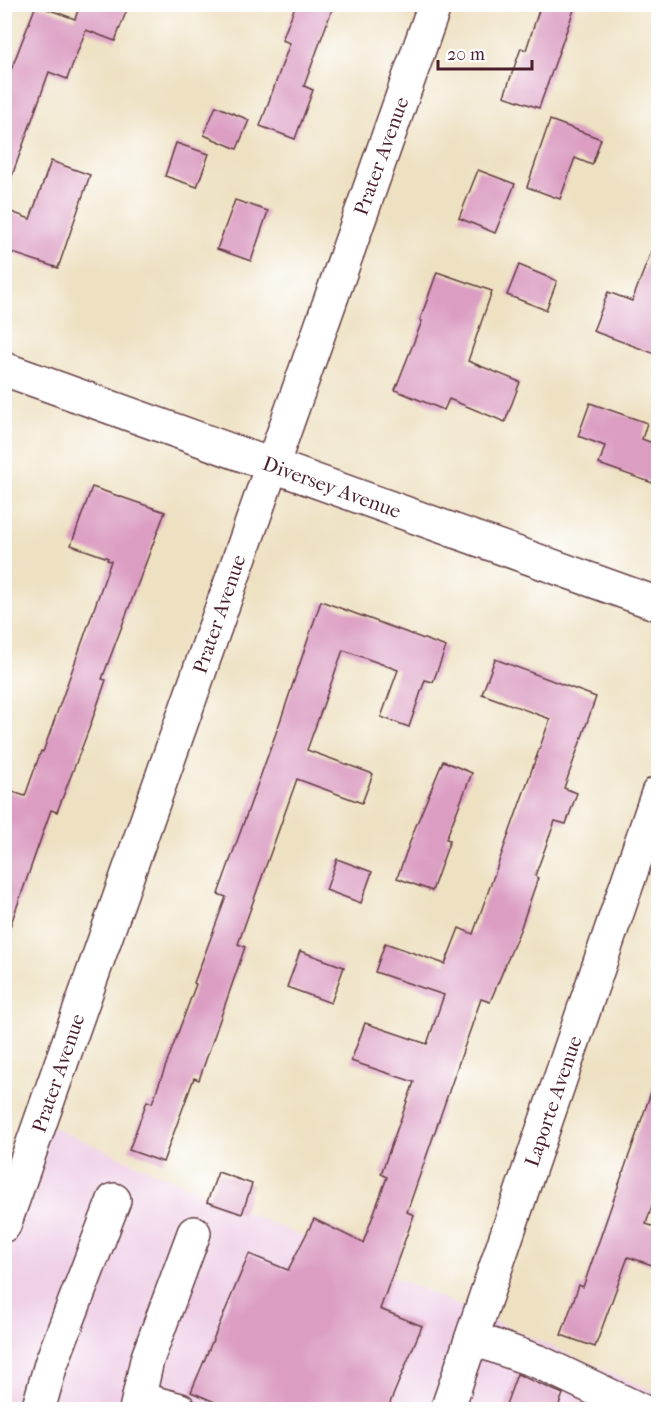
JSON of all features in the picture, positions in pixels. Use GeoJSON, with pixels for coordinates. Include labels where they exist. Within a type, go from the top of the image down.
{"type":"FeatureCollection","features":[{"type":"Feature","properties":{"kind":"street","name":"Prater Avenue"},"geometry":{"type":"LineString","coordinates":[[4,1225],[435,4]]}},
{"type":"Feature","properties":{"kind":"street","name":"Diversey Avenue"},"geometry":{"type":"LineString","coordinates":[[4,369],[658,604]]}},
{"type":"Feature","properties":{"kind":"street","name":"Laporte Avenue"},"geometry":{"type":"LineString","coordinates":[[447,1410],[658,793]]}},
{"type":"Feature","properties":{"kind":"street"},"geometry":{"type":"LineString","coordinates":[[38,1410],[51,1364],[114,1200]]}},
{"type":"Feature","properties":{"kind":"street"},"geometry":{"type":"LineString","coordinates":[[180,1410],[138,1404],[147,1360],[194,1233]]}},
{"type":"Feature","properties":{"kind":"street"},"geometry":{"type":"LineString","coordinates":[[471,1338],[539,1362],[640,1410]]}},
{"type":"Feature","properties":{"kind":"shaded area"},"geometry":{"type":"Polygon","coordinates":[[[41,1122],[658,1393],[658,1410],[5,1410],[5,1225],[41,1122]]]}},
{"type":"Feature","properties":{"kind":"building"},"geometry":{"type":"Polygon","coordinates":[[[80,4],[129,4],[115,41],[86,30],[67,79],[49,72],[8,187],[4,186],[4,88],[36,5],[75,19],[80,4]]]}},
{"type":"Feature","properties":{"kind":"building"},"geometry":{"type":"Polygon","coordinates":[[[296,4],[334,4],[304,86],[313,90],[295,139],[260,126],[290,43],[282,40],[296,4]]]}},
{"type":"Feature","properties":{"kind":"building"},"geometry":{"type":"Polygon","coordinates":[[[541,4],[576,4],[539,108],[504,96],[521,48],[526,50],[541,4]]]}},
{"type":"Feature","properties":{"kind":"building"},"geometry":{"type":"Polygon","coordinates":[[[216,106],[249,120],[237,149],[204,135],[216,106]]]}},
{"type":"Feature","properties":{"kind":"building"},"geometry":{"type":"Polygon","coordinates":[[[550,120],[601,139],[592,165],[575,158],[560,199],[527,187],[550,120]]]}},
{"type":"Feature","properties":{"kind":"building"},"geometry":{"type":"Polygon","coordinates":[[[176,143],[209,154],[197,187],[165,176],[176,143]]]}},
{"type":"Feature","properties":{"kind":"building"},"geometry":{"type":"Polygon","coordinates":[[[51,161],[90,175],[58,268],[4,250],[4,209],[30,219],[51,161]]]}},
{"type":"Feature","properties":{"kind":"building"},"geometry":{"type":"Polygon","coordinates":[[[478,170],[515,184],[495,233],[459,218],[478,170]]]}},
{"type":"Feature","properties":{"kind":"building"},"geometry":{"type":"Polygon","coordinates":[[[235,200],[268,211],[251,261],[217,249],[235,200]]]}},
{"type":"Feature","properties":{"kind":"building"},"geometry":{"type":"Polygon","coordinates":[[[656,239],[658,239],[658,355],[593,331],[608,292],[632,301],[656,239]]]}},
{"type":"Feature","properties":{"kind":"building"},"geometry":{"type":"Polygon","coordinates":[[[519,265],[557,281],[546,310],[507,295],[519,265]]]}},
{"type":"Feature","properties":{"kind":"building"},"geometry":{"type":"Polygon","coordinates":[[[437,272],[492,291],[468,361],[520,382],[505,422],[449,399],[444,410],[395,390],[422,321],[420,320],[437,272]]]}},
{"type":"Feature","properties":{"kind":"building"},"geometry":{"type":"Polygon","coordinates":[[[590,403],[647,423],[642,439],[658,445],[658,485],[599,464],[605,446],[578,436],[590,403]]]}},
{"type":"Feature","properties":{"kind":"building"},"geometry":{"type":"Polygon","coordinates":[[[92,487],[165,512],[102,679],[106,680],[89,729],[57,812],[51,810],[8,932],[4,931],[4,789],[25,796],[111,561],[71,545],[92,487]]]}},
{"type":"Feature","properties":{"kind":"building"},"geometry":{"type":"Polygon","coordinates":[[[321,601],[446,647],[433,682],[425,680],[409,727],[381,717],[398,670],[343,650],[307,750],[373,774],[362,803],[297,779],[238,944],[245,947],[199,1080],[194,1078],[163,1162],[129,1150],[147,1101],[152,1103],[196,984],[194,983],[226,897],[218,894],[321,601]]]}},
{"type":"Feature","properties":{"kind":"building"},"geometry":{"type":"Polygon","coordinates":[[[495,659],[596,697],[564,788],[577,793],[566,824],[555,821],[535,876],[538,878],[520,930],[490,1002],[481,999],[407,1212],[414,1215],[380,1309],[422,1326],[387,1410],[234,1410],[191,1392],[249,1254],[288,1270],[314,1219],[363,1243],[387,1177],[381,1174],[414,1082],[351,1061],[365,1023],[427,1044],[444,995],[375,972],[385,943],[445,964],[459,928],[473,934],[550,719],[482,694],[495,659]]]}},
{"type":"Feature","properties":{"kind":"building"},"geometry":{"type":"Polygon","coordinates":[[[443,761],[472,773],[446,839],[450,840],[432,891],[397,878],[443,761]]]}},
{"type":"Feature","properties":{"kind":"building"},"geometry":{"type":"Polygon","coordinates":[[[337,859],[372,872],[361,903],[326,890],[337,859]]]}},
{"type":"Feature","properties":{"kind":"building"},"geometry":{"type":"Polygon","coordinates":[[[300,951],[344,967],[331,1003],[287,987],[300,951]]]}},
{"type":"Feature","properties":{"kind":"building"},"geometry":{"type":"Polygon","coordinates":[[[655,1081],[658,1082],[658,1187],[646,1224],[658,1228],[658,1267],[628,1257],[595,1347],[561,1335],[579,1285],[583,1287],[655,1081]]]}},
{"type":"Feature","properties":{"kind":"building"},"geometry":{"type":"Polygon","coordinates":[[[218,1172],[252,1184],[242,1214],[207,1202],[218,1172]]]}},
{"type":"Feature","properties":{"kind":"building"},"geometry":{"type":"Polygon","coordinates":[[[517,1374],[563,1394],[557,1410],[504,1410],[517,1374]]]}}]}
